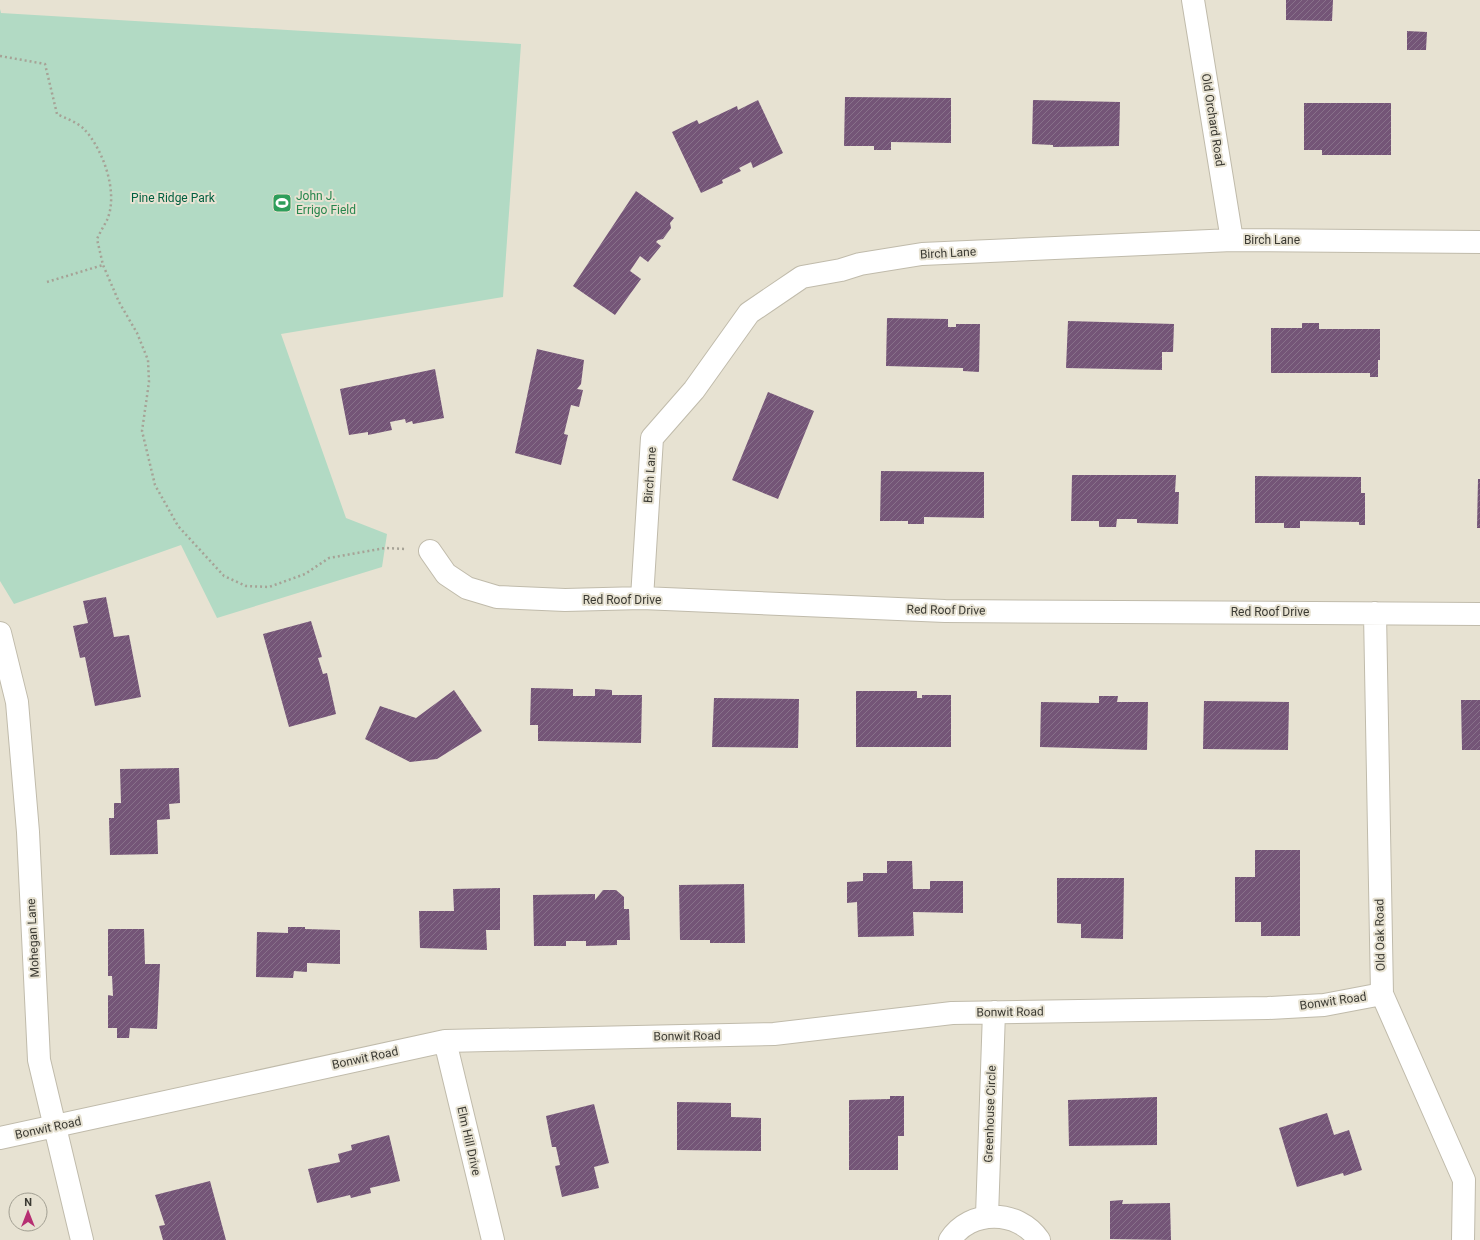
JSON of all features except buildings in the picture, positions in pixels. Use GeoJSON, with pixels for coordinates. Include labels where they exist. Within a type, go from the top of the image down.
{"type":"FeatureCollection","features":[{"type":"Feature","properties":{"kind":"street","name":"Old Orchard Road"},"geometry":{"type":"LineString","coordinates":[[1193,0],[1232,240]]}},
{"type":"Feature","properties":{"kind":"street","name":"Birch Lane"},"geometry":{"type":"LineString","coordinates":[[642,598],[652,438],[694,390],[749,313],[802,277],[841,270],[860,264],[922,254],[1232,240],[1480,242]]}},
{"type":"Feature","properties":{"kind":"street","name":"Red Roof Drive"},"geometry":{"type":"LineString","coordinates":[[430,551],[446,574],[467,588],[498,597],[565,600],[642,598],[944,611],[1480,614]]}},
{"type":"Feature","properties":{"kind":"street","name":"Old Oak Road"},"geometry":{"type":"LineString","coordinates":[[1375,613],[1382,994],[1464,1180],[1463,1240]]}},
{"type":"Feature","properties":{"kind":"street","name":"Mohegan Lane"},"geometry":{"type":"LineString","coordinates":[[0,633],[18,702],[28,832],[39,1060],[82,1240]]}},
{"type":"Feature","properties":{"kind":"street","name":"Bonwit Road"},"geometry":{"type":"LineString","coordinates":[[0,1138],[56,1127],[302,1071],[446,1041],[774,1034],[952,1013],[1268,1008],[1324,1005],[1382,994]]}},
{"type":"Feature","properties":{"kind":"street","name":"Greenhouse Circle"},"geometry":{"type":"LineString","coordinates":[[987,1216],[994,1012]]}},
{"type":"Feature","properties":{"kind":"street","name":"Elm Hill Drive"},"geometry":{"type":"LineString","coordinates":[[446,1041],[493,1240]]}},
{"type":"Feature","properties":{"kind":"street"},"geometry":{"type":"LineString","coordinates":[[950,1240],[954,1233],[969,1222],[987,1216],[1005,1217],[1021,1223],[1035,1234],[1038,1240]]}},
{"type":"Feature","properties":{"kind":"path"},"geometry":{"type":"LineString","coordinates":[[0,56],[45,64],[57,114],[83,128],[97,146],[109,176],[110,198],[108,219],[97,239],[103,265],[119,302],[137,333],[148,360],[148,382],[142,431],[155,485],[178,526],[224,576],[246,586],[269,587],[304,574],[329,558],[385,548],[430,551]]}},
{"type":"Feature","properties":{"kind":"path"},"geometry":{"type":"LineString","coordinates":[[47,282],[103,265]]}},
{"type":"Feature","properties":{"kind":"green space","name":"Pine Ridge Park"},"geometry":{"type":"Polygon","coordinates":[[[0,9],[1,13],[521,44],[503,297],[281,334],[346,518],[387,534],[382,567],[217,618],[181,545],[14,604],[0,581],[0,9]]]}},
{"type":"Feature","properties":{"kind":"place","name":"John J. Errigo Field"},"geometry":{"type":"Point","coordinates":[282,203]}}]}
